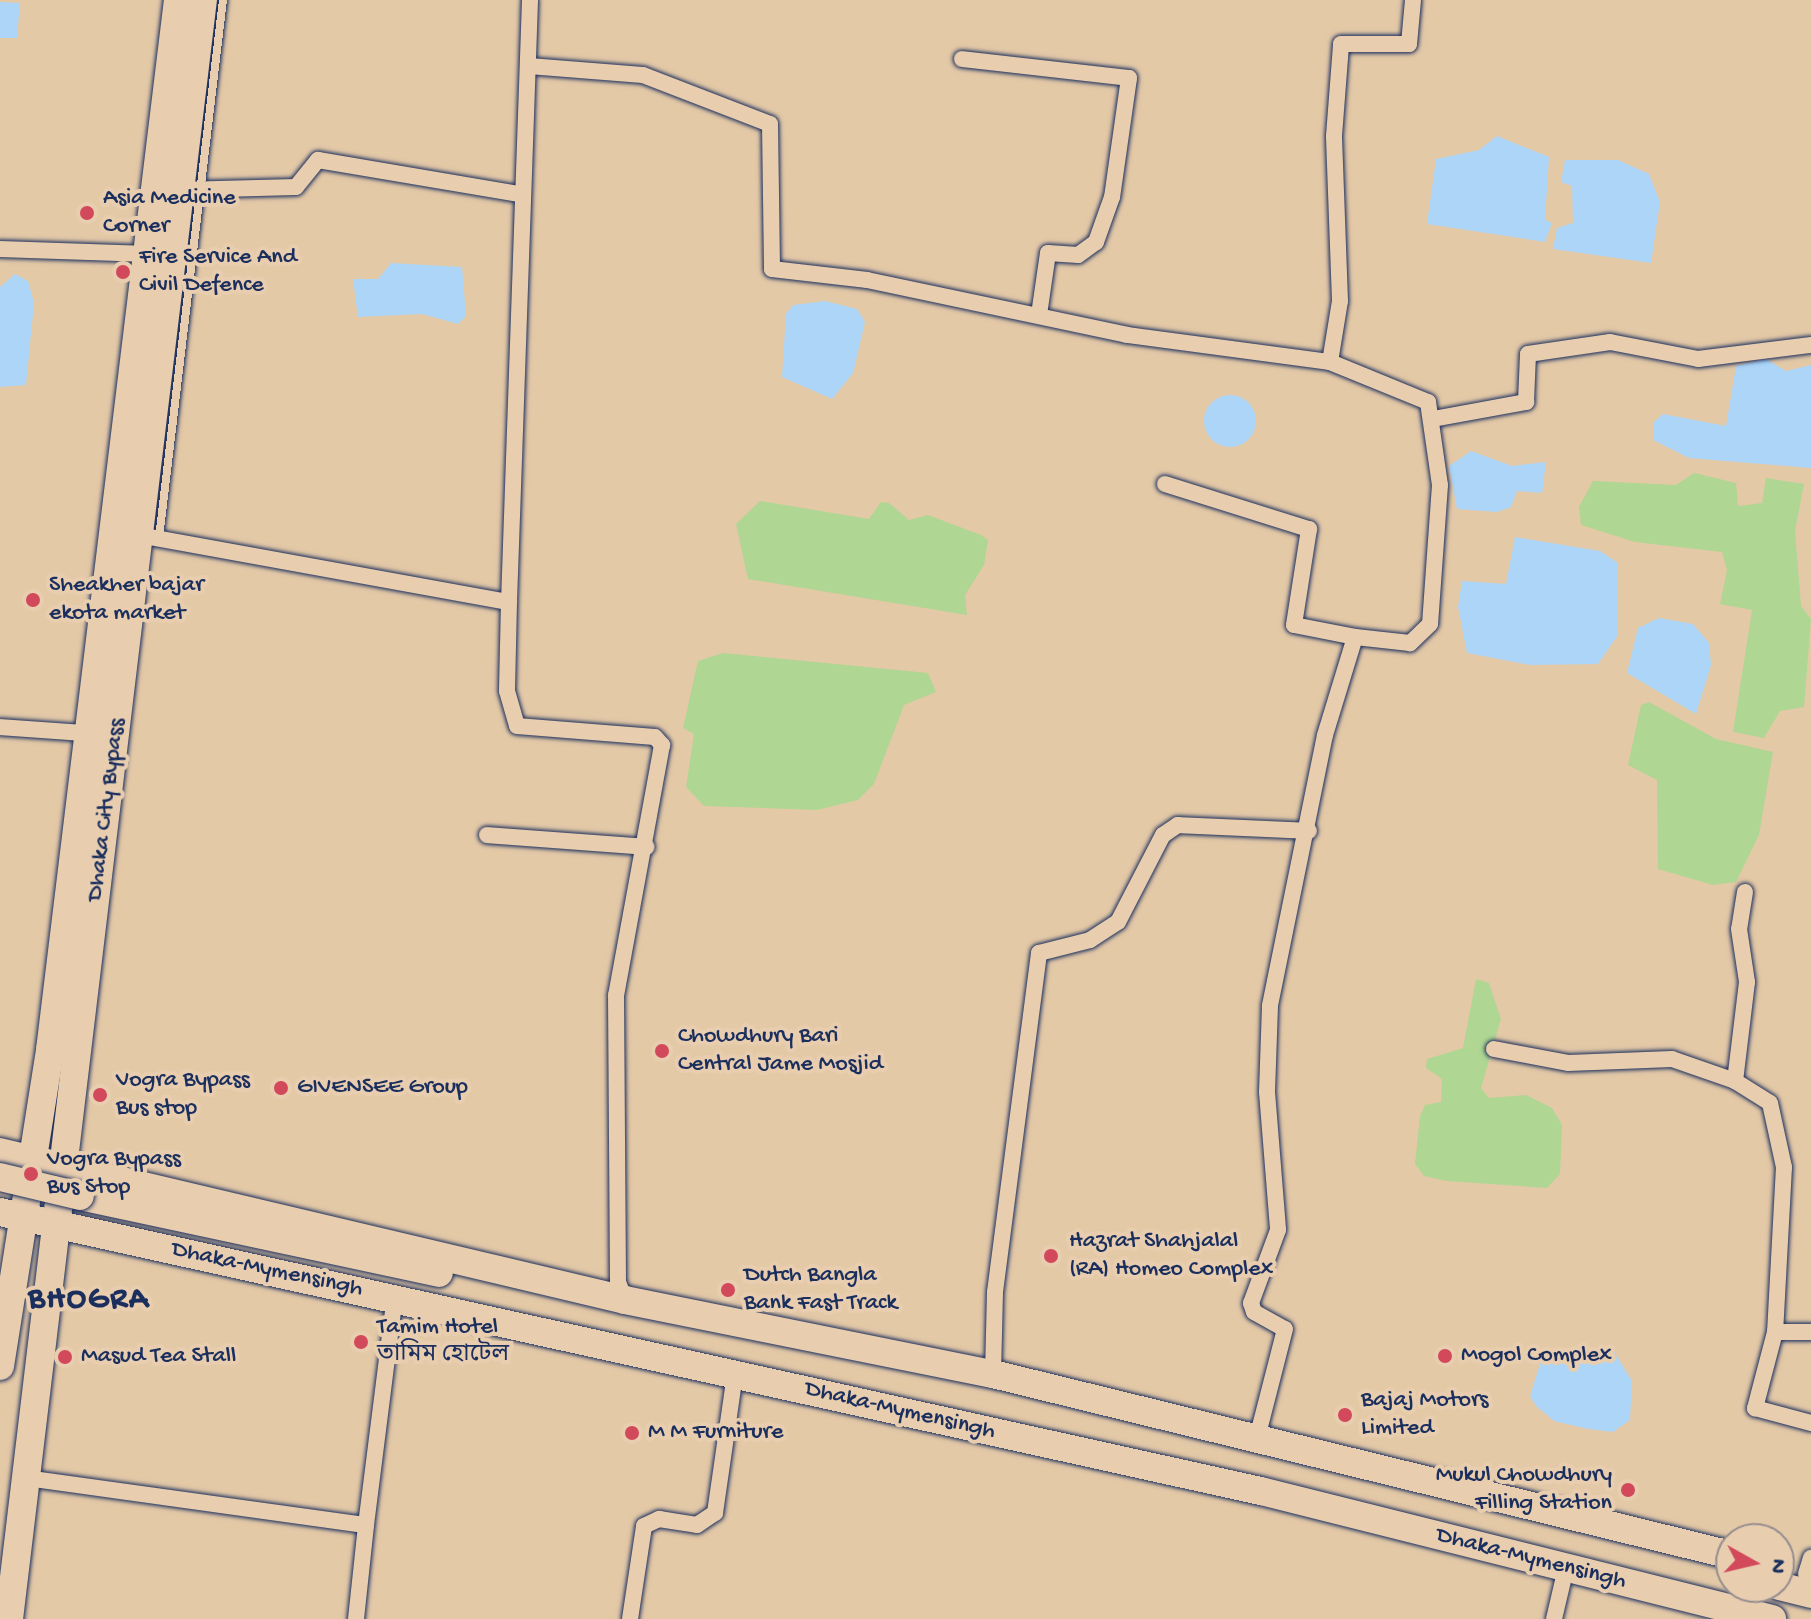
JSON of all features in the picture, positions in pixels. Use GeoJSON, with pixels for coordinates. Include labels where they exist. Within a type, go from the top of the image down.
{"type":"FeatureCollection","features":[{"type":"Feature","properties":{"kind":"highway"},"geometry":{"type":"LineString","coordinates":[[0,1366],[12,1215],[34,1160],[83,733],[148,254],[178,0]]}},
{"type":"Feature","properties":{"kind":"highway","name":"Dhaka City Bypass"},"geometry":{"type":"LineString","coordinates":[[9,1619],[149,536],[190,190],[203,0]]}},
{"type":"Feature","properties":{"kind":"highway"},"geometry":{"type":"LineString","coordinates":[[0,1152],[625,1300],[993,1374],[1715,1551]]}},
{"type":"Feature","properties":{"kind":"highway"},"geometry":{"type":"LineString","coordinates":[[0,1177],[968,1388],[1715,1570]]}},
{"type":"Feature","properties":{"kind":"highway","name":"Dhaka-Mymensingh"},"geometry":{"type":"LineString","coordinates":[[12,1215],[735,1374],[1772,1619]]}},
{"type":"Feature","properties":{"kind":"street"},"geometry":{"type":"LineString","coordinates":[[530,0],[529,66],[518,194],[507,691],[517,726],[655,737],[662,745],[647,847],[616,995],[618,1282],[625,1300]]}},
{"type":"Feature","properties":{"kind":"street"},"geometry":{"type":"LineString","coordinates":[[1330,362],[1340,301],[1334,136],[1341,44],[1409,44],[1413,0]]}},
{"type":"Feature","properties":{"kind":"street"},"geometry":{"type":"LineString","coordinates":[[962,59],[1129,78],[1112,197],[1096,242],[1078,255],[1048,253],[1039,315]]}},
{"type":"Feature","properties":{"kind":"street"},"geometry":{"type":"LineString","coordinates":[[529,66],[643,75],[770,124],[772,269],[867,280],[1127,335],[1330,362],[1428,402],[1433,419],[1440,541],[1430,624],[1410,643],[1355,637],[1294,625],[1309,529],[1165,484]]}},
{"type":"Feature","properties":{"kind":"street"},"geometry":{"type":"LineString","coordinates":[[190,190],[296,187],[318,160],[518,194]]}},
{"type":"Feature","properties":{"kind":"street"},"geometry":{"type":"LineString","coordinates":[[0,249],[148,254]]}},
{"type":"Feature","properties":{"kind":"street"},"geometry":{"type":"LineString","coordinates":[[1433,419],[1526,402],[1528,354],[1610,342],[1698,359],[1811,345]]}},
{"type":"Feature","properties":{"kind":"street"},"geometry":{"type":"LineString","coordinates":[[149,536],[509,602]]}},
{"type":"Feature","properties":{"kind":"street"},"geometry":{"type":"LineString","coordinates":[[1257,1438],[1285,1329],[1254,1312],[1251,1303],[1278,1230],[1267,1092],[1270,1006],[1309,831],[1325,735],[1355,637]]}},
{"type":"Feature","properties":{"kind":"street"},"geometry":{"type":"LineString","coordinates":[[0,727],[83,733]]}},
{"type":"Feature","properties":{"kind":"street"},"geometry":{"type":"LineString","coordinates":[[993,1374],[995,1292],[1039,953],[1090,940],[1118,922],[1163,835],[1178,825],[1309,831]]}},
{"type":"Feature","properties":{"kind":"street"},"geometry":{"type":"LineString","coordinates":[[487,835],[647,847]]}},
{"type":"Feature","properties":{"kind":"street"},"geometry":{"type":"LineString","coordinates":[[1735,1081],[1747,982],[1739,929],[1745,892]]}},
{"type":"Feature","properties":{"kind":"street"},"geometry":{"type":"LineString","coordinates":[[1494,1049],[1568,1063],[1672,1059],[1735,1081],[1770,1103],[1784,1167],[1775,1332],[1755,1408],[1811,1423]]}},
{"type":"Feature","properties":{"kind":"street"},"geometry":{"type":"LineString","coordinates":[[356,1619],[395,1297]]}},
{"type":"Feature","properties":{"kind":"street"},"geometry":{"type":"LineString","coordinates":[[1775,1332],[1811,1332]]}},
{"type":"Feature","properties":{"kind":"street"},"geometry":{"type":"LineString","coordinates":[[630,1619],[644,1526],[659,1519],[697,1525],[715,1513],[735,1374]]}},
{"type":"Feature","properties":{"kind":"street"},"geometry":{"type":"LineString","coordinates":[[26,1478],[366,1525]]}},
{"type":"Feature","properties":{"kind":"street"},"geometry":{"type":"LineString","coordinates":[[1554,1619],[1566,1568]]}},
{"type":"Feature","properties":{"kind":"lane"},"geometry":{"type":"LineString","coordinates":[[190,190],[223,0]]}},
{"type":"Feature","properties":{"kind":"green space"},"geometry":{"type":"Polygon","coordinates":[[[1694,473],[1736,483],[1738,506],[1762,503],[1766,478],[1804,484],[1795,531],[1801,606],[1811,619],[1804,707],[1780,711],[1764,738],[1733,732],[1752,610],[1720,604],[1727,570],[1722,552],[1635,542],[1581,525],[1579,507],[1593,481],[1676,485],[1694,473]]]}},
{"type":"Feature","properties":{"kind":"green space"},"geometry":{"type":"Polygon","coordinates":[[[760,501],[869,519],[881,502],[889,503],[909,520],[928,515],[981,535],[988,540],[984,565],[965,595],[967,615],[748,579],[736,524],[760,501]]]}},
{"type":"Feature","properties":{"kind":"green space"},"geometry":{"type":"Polygon","coordinates":[[[723,653],[928,673],[936,692],[904,705],[874,784],[858,800],[817,810],[704,806],[686,787],[694,734],[683,728],[698,661],[723,653]]]}},
{"type":"Feature","properties":{"kind":"green space"},"geometry":{"type":"Polygon","coordinates":[[[1649,702],[1716,739],[1773,752],[1759,835],[1736,882],[1713,885],[1658,869],[1657,780],[1628,765],[1641,705],[1649,702]]]}},
{"type":"Feature","properties":{"kind":"green space"},"geometry":{"type":"Polygon","coordinates":[[[1476,979],[1489,983],[1501,1019],[1481,1088],[1489,1098],[1526,1095],[1552,1108],[1562,1125],[1560,1174],[1547,1188],[1447,1181],[1424,1176],[1415,1164],[1420,1116],[1425,1105],[1441,1102],[1442,1079],[1426,1068],[1427,1059],[1463,1048],[1476,979]]]}},
{"type":"Feature","properties":{"kind":"water"},"geometry":{"type":"Polygon","coordinates":[[[0,2],[20,3],[17,38],[0,38],[0,2]]]}},
{"type":"Feature","properties":{"kind":"water"},"geometry":{"type":"Polygon","coordinates":[[[1497,136],[1549,157],[1545,220],[1552,223],[1545,242],[1427,224],[1436,159],[1479,150],[1497,136]]]}},
{"type":"Feature","properties":{"kind":"water"},"geometry":{"type":"Polygon","coordinates":[[[1565,160],[1618,160],[1649,174],[1660,202],[1651,263],[1553,249],[1557,228],[1573,223],[1572,186],[1561,182],[1565,160]]]}},
{"type":"Feature","properties":{"kind":"water"},"geometry":{"type":"Polygon","coordinates":[[[391,263],[462,267],[466,316],[458,324],[422,314],[358,317],[353,279],[378,279],[391,263]]]}},
{"type":"Feature","properties":{"kind":"water"},"geometry":{"type":"Polygon","coordinates":[[[15,274],[28,281],[34,303],[26,385],[0,387],[0,287],[15,274]]]}},
{"type":"Feature","properties":{"kind":"water"},"geometry":{"type":"Polygon","coordinates":[[[825,301],[857,309],[865,322],[853,373],[832,399],[782,377],[786,314],[793,305],[825,301]]]}},
{"type":"Feature","properties":{"kind":"water"},"geometry":{"type":"Polygon","coordinates":[[[1766,359],[1786,371],[1811,365],[1811,468],[1689,458],[1653,440],[1654,422],[1663,414],[1726,426],[1736,366],[1766,359]]]}},
{"type":"Feature","properties":{"kind":"water"},"geometry":{"type":"Polygon","coordinates":[[[1230,395],[1248,403],[1256,421],[1248,439],[1230,447],[1212,439],[1204,421],[1212,403],[1230,395]]]}},
{"type":"Feature","properties":{"kind":"water"},"geometry":{"type":"Polygon","coordinates":[[[1471,451],[1512,466],[1546,462],[1542,493],[1517,491],[1511,507],[1497,512],[1457,509],[1449,466],[1471,451]]]}},
{"type":"Feature","properties":{"kind":"water"},"geometry":{"type":"Polygon","coordinates":[[[1515,537],[1600,551],[1618,563],[1618,635],[1598,664],[1530,665],[1467,653],[1458,607],[1462,581],[1506,584],[1515,537]]]}},
{"type":"Feature","properties":{"kind":"water"},"geometry":{"type":"Polygon","coordinates":[[[1659,618],[1693,624],[1709,643],[1711,665],[1696,714],[1627,673],[1638,628],[1659,618]]]}},
{"type":"Feature","properties":{"kind":"water"},"geometry":{"type":"Polygon","coordinates":[[[1601,1349],[1614,1352],[1632,1381],[1630,1420],[1613,1432],[1588,1429],[1554,1421],[1536,1406],[1530,1396],[1541,1361],[1601,1349]]]}},
{"type":"Feature","properties":{"kind":"place","name":"Asia Medicine Corner"},"geometry":{"type":"Point","coordinates":[87,213]}},
{"type":"Feature","properties":{"kind":"place","name":"Fire Service And Civil Defence"},"geometry":{"type":"Point","coordinates":[123,272]}},
{"type":"Feature","properties":{"kind":"place","name":"Sheakher bajar ekota market"},"geometry":{"type":"Point","coordinates":[33,600]}},
{"type":"Feature","properties":{"kind":"place","name":"Chowdhury Bari Central Jame Mosjid"},"geometry":{"type":"Point","coordinates":[662,1051]}},
{"type":"Feature","properties":{"kind":"place","name":"GIVENSEE Group"},"geometry":{"type":"Point","coordinates":[281,1088]}},
{"type":"Feature","properties":{"kind":"place","name":"Vogra Bypass Bus stop"},"geometry":{"type":"Point","coordinates":[100,1095]}},
{"type":"Feature","properties":{"kind":"place","name":"Vogra Bypass Bus Stop"},"geometry":{"type":"Point","coordinates":[31,1174]}},
{"type":"Feature","properties":{"kind":"place","name":"Hazrat Shahjalal (RA) Homeo Complex"},"geometry":{"type":"Point","coordinates":[1051,1256]}},
{"type":"Feature","properties":{"kind":"place","name":"Dutch Bangla Bank Fast Track"},"geometry":{"type":"Point","coordinates":[728,1290]}},
{"type":"Feature","properties":{"kind":"place","name":"Tamim Hotel তামিম হোটেল"},"geometry":{"type":"Point","coordinates":[361,1342]}},
{"type":"Feature","properties":{"kind":"place","name":"Mogol Complex"},"geometry":{"type":"Point","coordinates":[1445,1356]}},
{"type":"Feature","properties":{"kind":"place","name":"Masud Tea Stall"},"geometry":{"type":"Point","coordinates":[65,1357]}},
{"type":"Feature","properties":{"kind":"place","name":"Bajaj Motors Limited"},"geometry":{"type":"Point","coordinates":[1345,1415]}},
{"type":"Feature","properties":{"kind":"place","name":"M M Furniture"},"geometry":{"type":"Point","coordinates":[632,1433]}},
{"type":"Feature","properties":{"kind":"place","name":"Mukul Chowdhury Filling Station"},"geometry":{"type":"Point","coordinates":[1628,1490]}},
{"type":"Feature","properties":{"kind":"district","name":"BHOGRA"},"geometry":{"type":"Point","coordinates":[89,1300]}}]}
